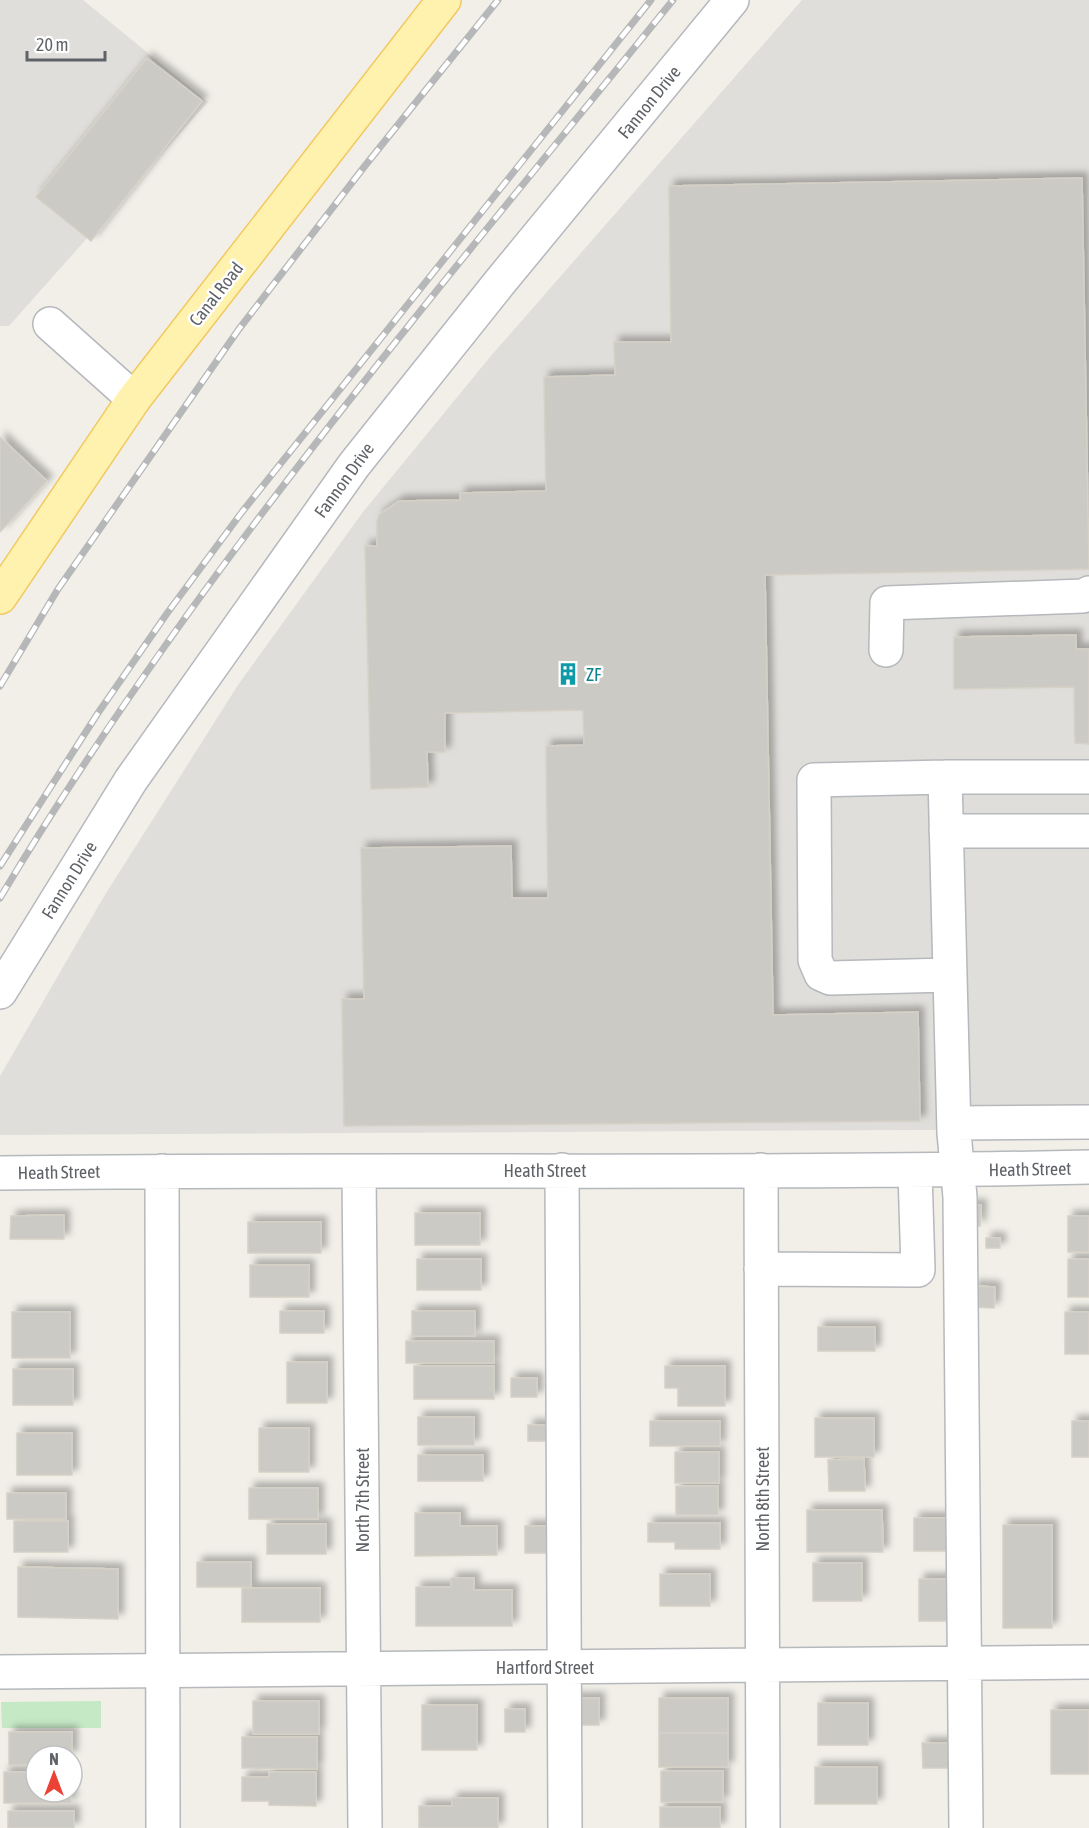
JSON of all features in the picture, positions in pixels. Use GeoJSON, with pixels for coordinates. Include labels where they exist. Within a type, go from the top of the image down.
{"type":"FeatureCollection","features":[{"type":"Feature","properties":{"kind":"main road","name":"Canal Road"},"geometry":{"type":"LineString","coordinates":[[0,597],[134,399],[444,0]]}},
{"type":"Feature","properties":{"kind":"street","name":"Fannon Drive"},"geometry":{"type":"LineString","coordinates":[[0,992],[131,780],[354,465],[500,282],[732,0]]}},
{"type":"Feature","properties":{"kind":"street"},"geometry":{"type":"LineString","coordinates":[[50,324],[134,399]]}},
{"type":"Feature","properties":{"kind":"street"},"geometry":{"type":"LineString","coordinates":[[886,650],[887,603],[1083,596],[1089,593]]}},
{"type":"Feature","properties":{"kind":"street"},"geometry":{"type":"LineString","coordinates":[[945,777],[949,975],[954,1123],[958,1170],[966,1828]]}},
{"type":"Feature","properties":{"kind":"street"},"geometry":{"type":"LineString","coordinates":[[949,975],[830,978],[821,974],[815,960],[814,780],[1089,777]]}},
{"type":"Feature","properties":{"kind":"street"},"geometry":{"type":"LineString","coordinates":[[946,831],[1089,831]]}},
{"type":"Feature","properties":{"kind":"street"},"geometry":{"type":"LineString","coordinates":[[954,1123],[1089,1122]]}},
{"type":"Feature","properties":{"kind":"street","name":"Heath Street"},"geometry":{"type":"LineString","coordinates":[[0,1173],[562,1170],[915,1172],[1089,1167]]}},
{"type":"Feature","properties":{"kind":"street"},"geometry":{"type":"LineString","coordinates":[[562,1170],[565,1828]]}},
{"type":"Feature","properties":{"kind":"street","name":"North 8th Street"},"geometry":{"type":"LineString","coordinates":[[761,1170],[763,1828]]}},
{"type":"Feature","properties":{"kind":"street"},"geometry":{"type":"LineString","coordinates":[[162,1171],[164,1828]]}},
{"type":"Feature","properties":{"kind":"street","name":"North 7th Street"},"geometry":{"type":"LineString","coordinates":[[360,1172],[365,1828]]}},
{"type":"Feature","properties":{"kind":"street"},"geometry":{"type":"LineString","coordinates":[[761,1269],[918,1270],[915,1172]]}},
{"type":"Feature","properties":{"kind":"street","name":"Hartford Street"},"geometry":{"type":"LineString","coordinates":[[0,1672],[1089,1662]]}},
{"type":"Feature","properties":{"kind":"shaded area"},"geometry":{"type":"Polygon","coordinates":[[[0,0],[83,0],[208,102],[9,326],[0,326],[0,0]]]}},
{"type":"Feature","properties":{"kind":"shaded area"},"geometry":{"type":"Polygon","coordinates":[[[802,0],[1089,0],[1089,1129],[0,1135],[0,1076],[103,898],[238,685],[363,512],[490,357],[802,0]]]}},
{"type":"Feature","properties":{"kind":"green space"},"geometry":{"type":"Polygon","coordinates":[[[101,1701],[101,1728],[2,1728],[1,1702],[101,1701]]]}},
{"type":"Feature","properties":{"kind":"building"},"geometry":{"type":"Polygon","coordinates":[[[147,58],[202,101],[91,241],[36,197],[147,58]]]}},
{"type":"Feature","properties":{"kind":"building","name":"ZF"},"geometry":{"type":"Polygon","coordinates":[[[1082,178],[1089,569],[765,575],[773,1015],[918,1012],[920,1121],[344,1126],[342,999],[364,999],[361,848],[511,846],[512,898],[548,898],[546,746],[584,745],[583,710],[445,713],[445,752],[427,752],[428,787],[371,789],[365,546],[377,546],[379,515],[399,501],[460,500],[460,493],[546,491],[544,377],[615,375],[614,342],[671,342],[669,186],[1082,178]]]}},
{"type":"Feature","properties":{"kind":"building"},"geometry":{"type":"Polygon","coordinates":[[[0,437],[47,481],[0,532],[0,437]]]}},
{"type":"Feature","properties":{"kind":"building"},"geometry":{"type":"Polygon","coordinates":[[[1076,635],[1076,649],[1089,649],[1089,744],[1075,743],[1074,687],[954,689],[954,637],[1076,635]]]}},
{"type":"Feature","properties":{"kind":"building"},"geometry":{"type":"Polygon","coordinates":[[[966,1205],[981,1205],[980,1226],[976,1225],[966,1205]]]}},
{"type":"Feature","properties":{"kind":"building"},"geometry":{"type":"Polygon","coordinates":[[[415,1213],[480,1213],[480,1245],[415,1245],[415,1213]]]}},
{"type":"Feature","properties":{"kind":"building"},"geometry":{"type":"Polygon","coordinates":[[[64,1215],[64,1239],[10,1239],[11,1216],[64,1215]]]}},
{"type":"Feature","properties":{"kind":"building"},"geometry":{"type":"Polygon","coordinates":[[[1068,1216],[1089,1216],[1089,1252],[1068,1252],[1068,1216]]]}},
{"type":"Feature","properties":{"kind":"building"},"geometry":{"type":"Polygon","coordinates":[[[248,1222],[321,1222],[321,1253],[248,1253],[248,1222]]]}},
{"type":"Feature","properties":{"kind":"building"},"geometry":{"type":"Polygon","coordinates":[[[986,1238],[1000,1238],[1000,1248],[986,1248],[986,1238]]]}},
{"type":"Feature","properties":{"kind":"building"},"geometry":{"type":"Polygon","coordinates":[[[417,1259],[481,1259],[481,1290],[417,1290],[417,1259]]]}},
{"type":"Feature","properties":{"kind":"building"},"geometry":{"type":"Polygon","coordinates":[[[1068,1259],[1089,1259],[1089,1297],[1068,1297],[1068,1259]]]}},
{"type":"Feature","properties":{"kind":"building"},"geometry":{"type":"Polygon","coordinates":[[[250,1265],[309,1265],[309,1297],[250,1297],[250,1265]]]}},
{"type":"Feature","properties":{"kind":"building"},"geometry":{"type":"Polygon","coordinates":[[[973,1286],[995,1287],[994,1308],[972,1307],[973,1286]]]}},
{"type":"Feature","properties":{"kind":"building"},"geometry":{"type":"Polygon","coordinates":[[[280,1311],[324,1311],[324,1333],[280,1333],[280,1311]]]}},
{"type":"Feature","properties":{"kind":"building"},"geometry":{"type":"Polygon","coordinates":[[[412,1311],[475,1311],[475,1336],[412,1336],[412,1311]]]}},
{"type":"Feature","properties":{"kind":"building"},"geometry":{"type":"Polygon","coordinates":[[[12,1312],[70,1312],[70,1358],[12,1358],[12,1312]]]}},
{"type":"Feature","properties":{"kind":"building"},"geometry":{"type":"Polygon","coordinates":[[[1065,1312],[1089,1312],[1089,1354],[1065,1354],[1065,1312]]]}},
{"type":"Feature","properties":{"kind":"building"},"geometry":{"type":"Polygon","coordinates":[[[818,1327],[875,1327],[875,1351],[818,1351],[818,1327]]]}},
{"type":"Feature","properties":{"kind":"building"},"geometry":{"type":"Polygon","coordinates":[[[406,1341],[494,1341],[494,1363],[406,1363],[406,1341]]]}},
{"type":"Feature","properties":{"kind":"building"},"geometry":{"type":"Polygon","coordinates":[[[287,1362],[327,1362],[327,1403],[287,1403],[287,1362]]]}},
{"type":"Feature","properties":{"kind":"building"},"geometry":{"type":"Polygon","coordinates":[[[414,1366],[494,1366],[494,1399],[414,1399],[414,1366]]]}},
{"type":"Feature","properties":{"kind":"building"},"geometry":{"type":"Polygon","coordinates":[[[665,1366],[725,1366],[725,1406],[678,1406],[678,1388],[665,1388],[665,1366]]]}},
{"type":"Feature","properties":{"kind":"building"},"geometry":{"type":"Polygon","coordinates":[[[13,1369],[73,1369],[73,1405],[13,1405],[13,1369]]]}},
{"type":"Feature","properties":{"kind":"building"},"geometry":{"type":"Polygon","coordinates":[[[511,1378],[537,1378],[537,1397],[511,1397],[511,1378]]]}},
{"type":"Feature","properties":{"kind":"building"},"geometry":{"type":"Polygon","coordinates":[[[418,1417],[474,1417],[474,1445],[418,1445],[418,1417]]]}},
{"type":"Feature","properties":{"kind":"building"},"geometry":{"type":"Polygon","coordinates":[[[815,1418],[874,1418],[874,1457],[815,1457],[815,1418]]]}},
{"type":"Feature","properties":{"kind":"building"},"geometry":{"type":"Polygon","coordinates":[[[650,1421],[720,1421],[720,1446],[650,1446],[650,1421]]]}},
{"type":"Feature","properties":{"kind":"building"},"geometry":{"type":"Polygon","coordinates":[[[1072,1421],[1089,1421],[1089,1457],[1072,1457],[1072,1421]]]}},
{"type":"Feature","properties":{"kind":"building"},"geometry":{"type":"Polygon","coordinates":[[[528,1425],[550,1425],[550,1441],[528,1441],[528,1425]]]}},
{"type":"Feature","properties":{"kind":"building"},"geometry":{"type":"Polygon","coordinates":[[[259,1428],[309,1428],[309,1472],[259,1472],[259,1428]]]}},
{"type":"Feature","properties":{"kind":"building"},"geometry":{"type":"Polygon","coordinates":[[[17,1433],[72,1433],[72,1475],[17,1475],[17,1433]]]}},
{"type":"Feature","properties":{"kind":"building"},"geometry":{"type":"Polygon","coordinates":[[[675,1452],[719,1452],[719,1483],[675,1483],[675,1452]]]}},
{"type":"Feature","properties":{"kind":"building"},"geometry":{"type":"Polygon","coordinates":[[[418,1455],[483,1455],[483,1481],[418,1481],[418,1455]]]}},
{"type":"Feature","properties":{"kind":"building"},"geometry":{"type":"Polygon","coordinates":[[[864,1459],[865,1491],[829,1491],[828,1460],[864,1459]]]}},
{"type":"Feature","properties":{"kind":"building"},"geometry":{"type":"Polygon","coordinates":[[[676,1486],[718,1486],[718,1515],[676,1515],[676,1486]]]}},
{"type":"Feature","properties":{"kind":"building"},"geometry":{"type":"Polygon","coordinates":[[[249,1488],[318,1488],[318,1519],[249,1519],[249,1488]]]}},
{"type":"Feature","properties":{"kind":"building"},"geometry":{"type":"Polygon","coordinates":[[[7,1493],[66,1493],[66,1519],[7,1519],[7,1493]]]}},
{"type":"Feature","properties":{"kind":"building"},"geometry":{"type":"Polygon","coordinates":[[[807,1510],[882,1510],[883,1552],[807,1552],[807,1510]]]}},
{"type":"Feature","properties":{"kind":"building"},"geometry":{"type":"Polygon","coordinates":[[[415,1513],[460,1513],[460,1526],[497,1526],[497,1555],[415,1556],[415,1513]]]}},
{"type":"Feature","properties":{"kind":"building"},"geometry":{"type":"Polygon","coordinates":[[[914,1518],[950,1518],[950,1551],[914,1551],[914,1518]]]}},
{"type":"Feature","properties":{"kind":"building"},"geometry":{"type":"Polygon","coordinates":[[[14,1521],[68,1521],[68,1552],[14,1552],[14,1521]]]}},
{"type":"Feature","properties":{"kind":"building"},"geometry":{"type":"Polygon","coordinates":[[[648,1523],[720,1523],[720,1549],[675,1549],[675,1542],[648,1542],[648,1523]]]}},
{"type":"Feature","properties":{"kind":"building"},"geometry":{"type":"Polygon","coordinates":[[[267,1524],[326,1524],[326,1554],[267,1554],[267,1524]]]}},
{"type":"Feature","properties":{"kind":"building"},"geometry":{"type":"Polygon","coordinates":[[[1003,1525],[1052,1525],[1052,1628],[1003,1628],[1003,1525]]]}},
{"type":"Feature","properties":{"kind":"building"},"geometry":{"type":"Polygon","coordinates":[[[525,1526],[549,1526],[549,1553],[525,1553],[525,1526]]]}},
{"type":"Feature","properties":{"kind":"building"},"geometry":{"type":"Polygon","coordinates":[[[197,1562],[251,1562],[251,1587],[197,1587],[197,1562]]]}},
{"type":"Feature","properties":{"kind":"building"},"geometry":{"type":"Polygon","coordinates":[[[813,1563],[862,1563],[862,1601],[813,1601],[813,1563]]]}},
{"type":"Feature","properties":{"kind":"building"},"geometry":{"type":"Polygon","coordinates":[[[18,1567],[118,1569],[118,1619],[18,1617],[18,1567]]]}},
{"type":"Feature","properties":{"kind":"building"},"geometry":{"type":"Polygon","coordinates":[[[660,1574],[710,1574],[710,1606],[660,1606],[660,1574]]]}},
{"type":"Feature","properties":{"kind":"building"},"geometry":{"type":"Polygon","coordinates":[[[451,1578],[474,1578],[474,1590],[512,1590],[512,1626],[416,1626],[416,1587],[451,1587],[451,1578]]]}},
{"type":"Feature","properties":{"kind":"building"},"geometry":{"type":"Polygon","coordinates":[[[919,1579],[950,1579],[954,1621],[919,1621],[919,1579]]]}},
{"type":"Feature","properties":{"kind":"building"},"geometry":{"type":"Polygon","coordinates":[[[242,1588],[320,1588],[320,1622],[242,1622],[242,1588]]]}},
{"type":"Feature","properties":{"kind":"building"},"geometry":{"type":"Polygon","coordinates":[[[572,1698],[599,1698],[599,1725],[572,1725],[572,1698]]]}},
{"type":"Feature","properties":{"kind":"building"},"geometry":{"type":"Polygon","coordinates":[[[659,1698],[728,1698],[728,1733],[659,1733],[659,1698]]]}},
{"type":"Feature","properties":{"kind":"building"},"geometry":{"type":"Polygon","coordinates":[[[253,1701],[319,1701],[319,1734],[253,1734],[253,1701]]]}},
{"type":"Feature","properties":{"kind":"building"},"geometry":{"type":"Polygon","coordinates":[[[818,1703],[868,1703],[868,1745],[818,1745],[818,1703]]]}},
{"type":"Feature","properties":{"kind":"building"},"geometry":{"type":"Polygon","coordinates":[[[422,1705],[477,1705],[477,1750],[422,1750],[422,1705]]]}},
{"type":"Feature","properties":{"kind":"building"},"geometry":{"type":"Polygon","coordinates":[[[505,1709],[525,1709],[525,1732],[505,1732],[505,1709]]]}},
{"type":"Feature","properties":{"kind":"building"},"geometry":{"type":"Polygon","coordinates":[[[1051,1710],[1089,1710],[1089,1774],[1051,1774],[1051,1710]]]}},
{"type":"Feature","properties":{"kind":"building"},"geometry":{"type":"Polygon","coordinates":[[[9,1732],[72,1732],[72,1744],[24,1744],[24,1765],[9,1765],[9,1732]]]}},
{"type":"Feature","properties":{"kind":"building"},"geometry":{"type":"Polygon","coordinates":[[[659,1733],[728,1733],[728,1767],[659,1767],[659,1733]]]}},
{"type":"Feature","properties":{"kind":"building"},"geometry":{"type":"Polygon","coordinates":[[[242,1737],[317,1737],[317,1769],[242,1768],[242,1737]]]}},
{"type":"Feature","properties":{"kind":"building"},"geometry":{"type":"Polygon","coordinates":[[[922,1743],[948,1743],[949,1768],[923,1768],[922,1743]]]}},
{"type":"Feature","properties":{"kind":"building"},"geometry":{"type":"Polygon","coordinates":[[[815,1767],[877,1767],[877,1804],[815,1804],[815,1767]]]}},
{"type":"Feature","properties":{"kind":"building"},"geometry":{"type":"Polygon","coordinates":[[[661,1771],[723,1771],[723,1802],[661,1802],[661,1771]]]}},
{"type":"Feature","properties":{"kind":"building"},"geometry":{"type":"Polygon","coordinates":[[[4,1772],[24,1772],[24,1803],[4,1803],[4,1772]]]}},
{"type":"Feature","properties":{"kind":"building"},"geometry":{"type":"Polygon","coordinates":[[[269,1772],[316,1772],[316,1806],[269,1805],[269,1801],[242,1801],[242,1777],[269,1777],[269,1772]]]}},
{"type":"Feature","properties":{"kind":"building"},"geometry":{"type":"Polygon","coordinates":[[[452,1798],[498,1798],[498,1828],[419,1828],[419,1806],[452,1806],[452,1798]]]}},
{"type":"Feature","properties":{"kind":"building"},"geometry":{"type":"Polygon","coordinates":[[[660,1807],[720,1807],[720,1828],[660,1828],[660,1807]]]}},
{"type":"Feature","properties":{"kind":"building"},"geometry":{"type":"Polygon","coordinates":[[[8,1811],[74,1811],[74,1828],[8,1828],[8,1811]]]}},
{"type":"Feature","properties":{"kind":"railway"},"geometry":{"type":"LineString","coordinates":[[0,686],[58,589],[239,329],[364,167],[498,0]]}},
{"type":"Feature","properties":{"kind":"railway"},"geometry":{"type":"LineString","coordinates":[[0,866],[98,713],[168,612],[242,512],[651,0]]}},
{"type":"Feature","properties":{"kind":"railway"},"geometry":{"type":"LineString","coordinates":[[0,898],[74,779],[153,663],[235,549],[407,327],[673,0]]}},
{"type":"Feature","properties":{"kind":"place","name":"ZF"},"geometry":{"type":"Point","coordinates":[568,674]}}]}
